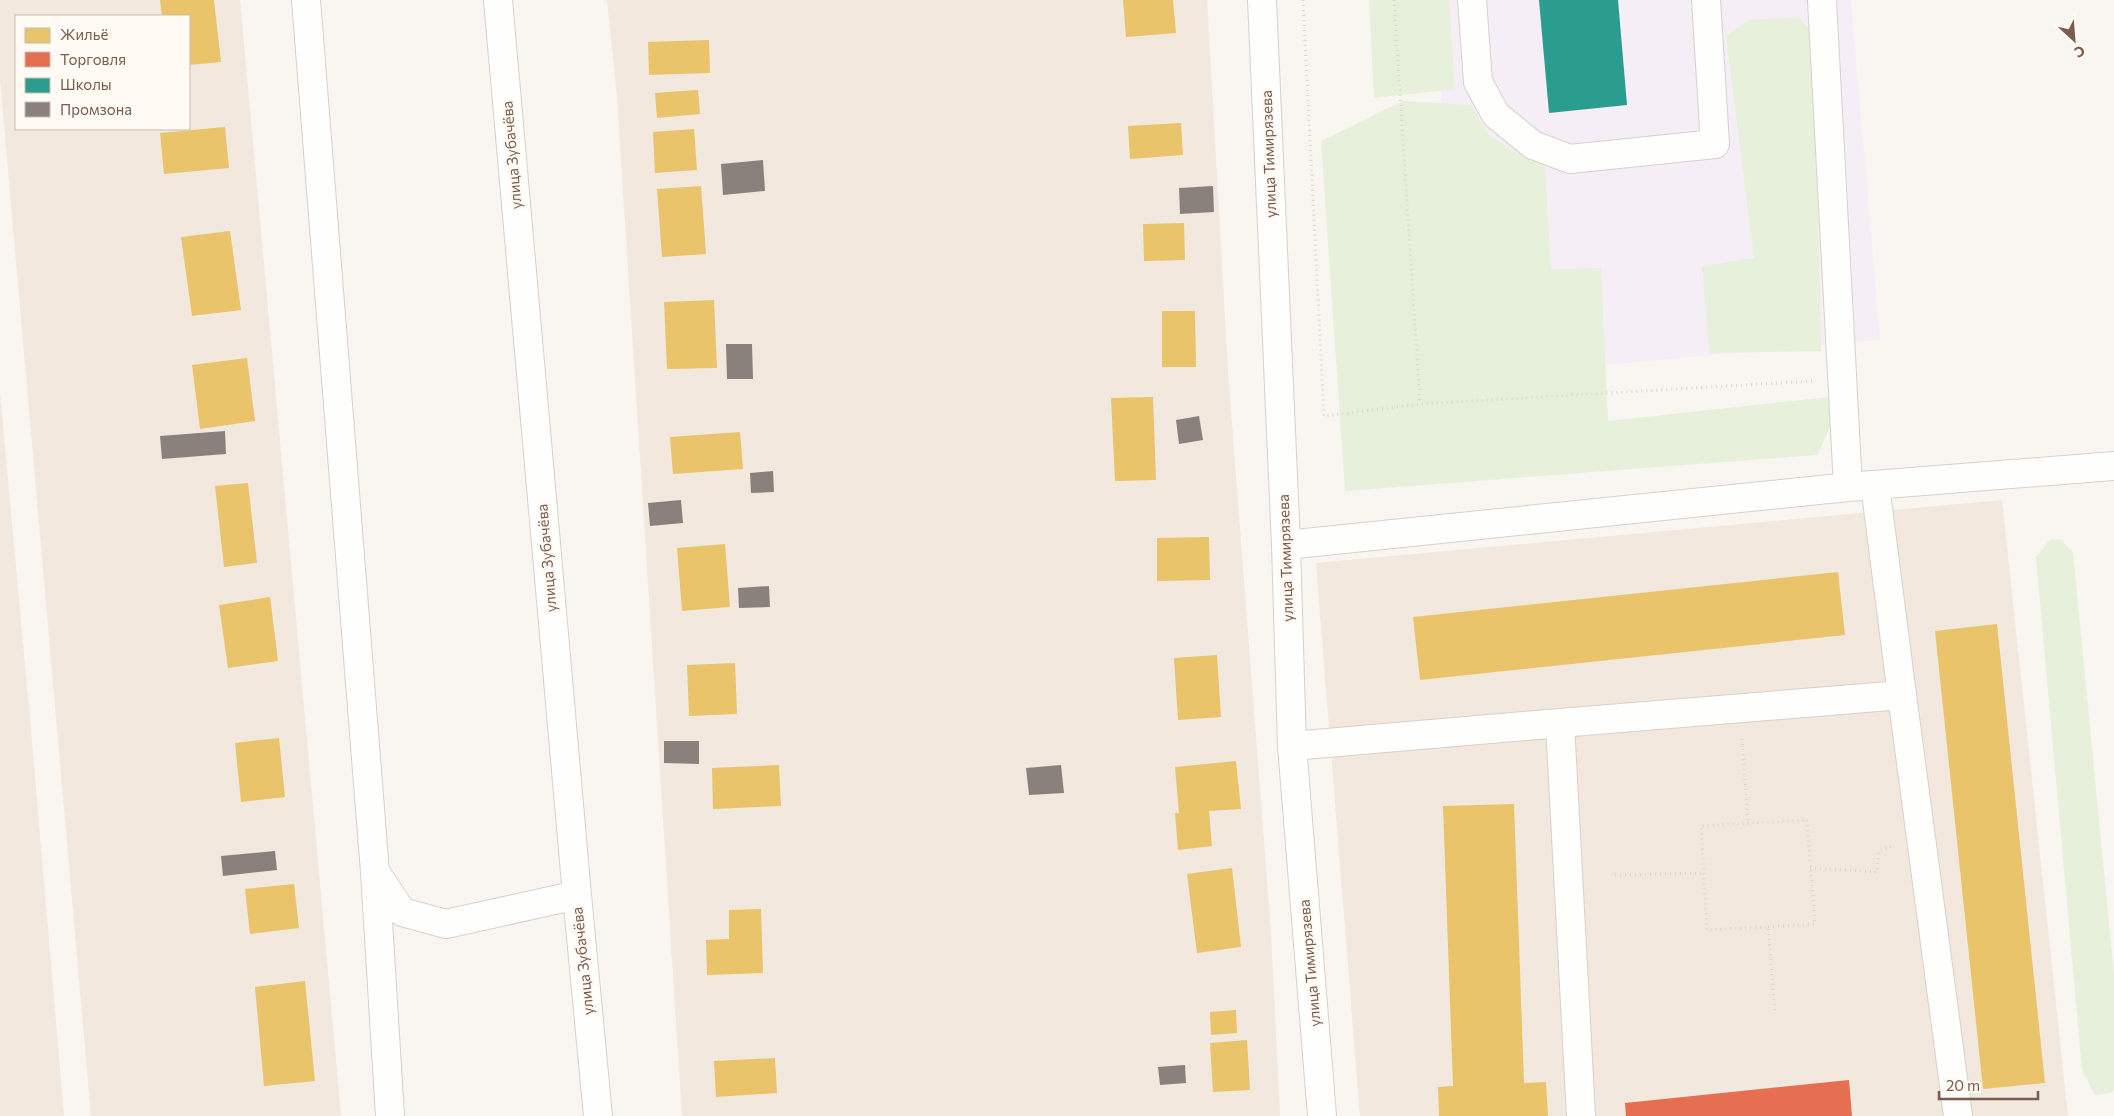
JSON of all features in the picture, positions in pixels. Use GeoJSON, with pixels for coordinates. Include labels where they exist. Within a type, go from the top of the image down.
{"type":"FeatureCollection","features":[{"type":"Feature","properties":{"kind":"street"},"geometry":{"type":"LineString","coordinates":[[306,0],[375,872],[390,1116]]}},
{"type":"Feature","properties":{"kind":"street","name":"улица Зубачёва"},"geometry":{"type":"LineString","coordinates":[[498,0],[598,1116]]}},
{"type":"Feature","properties":{"kind":"street","name":"улица Тимирязева"},"geometry":{"type":"LineString","coordinates":[[1262,0],[1286,545],[1292,746],[1322,1116]]}},
{"type":"Feature","properties":{"kind":"street"},"geometry":{"type":"LineString","coordinates":[[1472,0],[1478,82],[1496,115],[1534,145],[1570,159],[1715,144],[1706,0]]}},
{"type":"Feature","properties":{"kind":"street"},"geometry":{"type":"LineString","coordinates":[[1822,0],[1848,487]]}},
{"type":"Feature","properties":{"kind":"street"},"geometry":{"type":"LineString","coordinates":[[1286,545],[1848,487],[2114,466]]}},
{"type":"Feature","properties":{"kind":"street"},"geometry":{"type":"LineString","coordinates":[[1875,485],[1958,1116]]}},
{"type":"Feature","properties":{"kind":"street"},"geometry":{"type":"LineString","coordinates":[[1292,746],[1902,695]]}},
{"type":"Feature","properties":{"kind":"street"},"geometry":{"type":"LineString","coordinates":[[1560,723],[1581,1116]]}},
{"type":"Feature","properties":{"kind":"street"},"geometry":{"type":"LineString","coordinates":[[375,872],[402,912],[446,924],[577,895]]}},
{"type":"Feature","properties":{"kind":"path"},"geometry":{"type":"LineString","coordinates":[[1303,0],[1324,416],[1420,404],[1841,380]]}},
{"type":"Feature","properties":{"kind":"path"},"geometry":{"type":"LineString","coordinates":[[1394,0],[1420,404]]}},
{"type":"Feature","properties":{"kind":"path"},"geometry":{"type":"LineString","coordinates":[[1740,708],[1748,824]]}},
{"type":"Feature","properties":{"kind":"path"},"geometry":{"type":"LineString","coordinates":[[1806,820],[1815,924],[1707,930],[1701,826],[1748,824],[1806,820]]}},
{"type":"Feature","properties":{"kind":"path"},"geometry":{"type":"LineString","coordinates":[[1810,868],[1877,872],[1879,851],[1921,834]]}},
{"type":"Feature","properties":{"kind":"path"},"geometry":{"type":"LineString","coordinates":[[1615,875],[1704,873]]}},
{"type":"Feature","properties":{"kind":"path"},"geometry":{"type":"LineString","coordinates":[[1768,928],[1775,1012]]}},
{"type":"Feature","properties":{"kind":"shaded area"},"geometry":{"type":"Polygon","coordinates":[[[0,0],[240,0],[341,1116],[91,1116],[0,79],[0,0]]]}},
{"type":"Feature","properties":{"kind":"shaded area"},"geometry":{"type":"Polygon","coordinates":[[[607,0],[1207,0],[1228,373],[1271,934],[1280,1116],[682,1116],[617,96],[607,0]]]}},
{"type":"Feature","properties":{"kind":"shaded area"},"geometry":{"type":"Polygon","coordinates":[[[1434,0],[1851,0],[1880,340],[1462,378],[1434,0]]]}},
{"type":"Feature","properties":{"kind":"shaded area"},"geometry":{"type":"Polygon","coordinates":[[[0,394],[30,719],[64,1116],[0,1116],[0,394]]]}},
{"type":"Feature","properties":{"kind":"shaded area"},"geometry":{"type":"Polygon","coordinates":[[[2002,500],[2068,1116],[1360,1116],[1316,563],[2002,500]]]}},
{"type":"Feature","properties":{"kind":"green space"},"geometry":{"type":"Polygon","coordinates":[[[1369,0],[1449,0],[1455,89],[1374,98],[1369,0]]]}},
{"type":"Feature","properties":{"kind":"green space"},"geometry":{"type":"Polygon","coordinates":[[[1799,17],[1814,35],[1821,351],[1709,353],[1702,266],[1754,258],[1726,36],[1749,20],[1799,17]]]}},
{"type":"Feature","properties":{"kind":"green space"},"geometry":{"type":"Polygon","coordinates":[[[1403,101],[1471,105],[1488,134],[1514,152],[1545,165],[1551,269],[1601,268],[1608,421],[1829,397],[1835,417],[1817,455],[1345,491],[1321,141],[1403,101]]]}},
{"type":"Feature","properties":{"kind":"green space"},"geometry":{"type":"Polygon","coordinates":[[[2060,539],[2073,553],[2114,975],[2114,1090],[2111,1093],[2095,1095],[2082,1070],[2036,557],[2050,540],[2060,539]]]}},
{"type":"Feature","properties":{"kind":"building: Жильё"},"geometry":{"type":"Polygon","coordinates":[[[160,0],[214,0],[221,62],[190,65],[190,15],[162,15],[160,0]]]}},
{"type":"Feature","properties":{"kind":"building: Жильё"},"geometry":{"type":"Polygon","coordinates":[[[1123,0],[1173,0],[1176,33],[1126,37],[1123,0]]]}},
{"type":"Feature","properties":{"kind":"building: Жильё"},"geometry":{"type":"Polygon","coordinates":[[[709,40],[710,73],[649,75],[648,42],[709,40]]]}},
{"type":"Feature","properties":{"kind":"building: Жильё"},"geometry":{"type":"Polygon","coordinates":[[[698,90],[700,114],[657,118],[655,93],[698,90]]]}},
{"type":"Feature","properties":{"kind":"building: Жильё"},"geometry":{"type":"Polygon","coordinates":[[[1181,123],[1183,155],[1130,159],[1128,126],[1181,123]]]}},
{"type":"Feature","properties":{"kind":"building: Жильё"},"geometry":{"type":"Polygon","coordinates":[[[225,127],[229,168],[164,174],[160,133],[225,127]]]}},
{"type":"Feature","properties":{"kind":"building: Жильё"},"geometry":{"type":"Polygon","coordinates":[[[694,129],[697,170],[655,173],[653,132],[694,129]]]}},
{"type":"Feature","properties":{"kind":"building: Жильё"},"geometry":{"type":"Polygon","coordinates":[[[701,186],[706,254],[662,257],[657,189],[701,186]]]}},
{"type":"Feature","properties":{"kind":"building: Жильё"},"geometry":{"type":"Polygon","coordinates":[[[1184,223],[1185,260],[1144,261],[1143,224],[1184,223]]]}},
{"type":"Feature","properties":{"kind":"building: Жильё"},"geometry":{"type":"Polygon","coordinates":[[[230,231],[241,310],[192,316],[181,237],[230,231]]]}},
{"type":"Feature","properties":{"kind":"building: Жильё"},"geometry":{"type":"Polygon","coordinates":[[[714,300],[717,368],[667,369],[664,302],[714,300]]]}},
{"type":"Feature","properties":{"kind":"building: Жильё"},"geometry":{"type":"Polygon","coordinates":[[[1162,311],[1195,311],[1196,367],[1162,367],[1162,311]]]}},
{"type":"Feature","properties":{"kind":"building: Жильё"},"geometry":{"type":"Polygon","coordinates":[[[247,358],[255,421],[200,429],[192,365],[247,358]]]}},
{"type":"Feature","properties":{"kind":"building: Жильё"},"geometry":{"type":"Polygon","coordinates":[[[1153,397],[1156,480],[1115,481],[1111,398],[1153,397]]]}},
{"type":"Feature","properties":{"kind":"building: Жильё"},"geometry":{"type":"Polygon","coordinates":[[[740,432],[743,469],[673,474],[670,437],[740,432]]]}},
{"type":"Feature","properties":{"kind":"building: Жильё"},"geometry":{"type":"Polygon","coordinates":[[[248,483],[257,563],[224,567],[215,486],[248,483]]]}},
{"type":"Feature","properties":{"kind":"building: Жильё"},"geometry":{"type":"Polygon","coordinates":[[[1209,537],[1210,580],[1157,581],[1157,538],[1209,537]]]}},
{"type":"Feature","properties":{"kind":"building: Жильё"},"geometry":{"type":"Polygon","coordinates":[[[725,544],[730,607],[682,611],[677,548],[725,544]]]}},
{"type":"Feature","properties":{"kind":"building: Жильё"},"geometry":{"type":"Polygon","coordinates":[[[1838,572],[1845,635],[1420,680],[1413,617],[1838,572]]]}},
{"type":"Feature","properties":{"kind":"building: Жильё"},"geometry":{"type":"Polygon","coordinates":[[[270,597],[278,661],[228,668],[219,605],[270,597]]]}},
{"type":"Feature","properties":{"kind":"building: Жильё"},"geometry":{"type":"Polygon","coordinates":[[[1997,624],[2045,1083],[1983,1089],[1935,631],[1997,624]]]}},
{"type":"Feature","properties":{"kind":"building: Жильё"},"geometry":{"type":"Polygon","coordinates":[[[1217,655],[1221,717],[1178,720],[1174,658],[1217,655]]]}},
{"type":"Feature","properties":{"kind":"building: Жильё"},"geometry":{"type":"Polygon","coordinates":[[[735,663],[737,714],[689,716],[687,665],[735,663]]]}},
{"type":"Feature","properties":{"kind":"building: Жильё"},"geometry":{"type":"Polygon","coordinates":[[[279,738],[285,797],[241,802],[235,743],[279,738]]]}},
{"type":"Feature","properties":{"kind":"building: Жильё"},"geometry":{"type":"Polygon","coordinates":[[[1236,761],[1241,809],[1209,811],[1212,846],[1178,850],[1175,813],[1179,813],[1175,767],[1236,761]]]}},
{"type":"Feature","properties":{"kind":"building: Жильё"},"geometry":{"type":"Polygon","coordinates":[[[779,765],[781,806],[713,809],[712,768],[779,765]]]}},
{"type":"Feature","properties":{"kind":"building: Жильё"},"geometry":{"type":"Polygon","coordinates":[[[1514,804],[1524,1083],[1546,1082],[1548,1116],[1439,1116],[1438,1087],[1453,1086],[1443,806],[1514,804]]]}},
{"type":"Feature","properties":{"kind":"building: Жильё"},"geometry":{"type":"Polygon","coordinates":[[[1232,868],[1241,947],[1197,953],[1187,874],[1232,868]]]}},
{"type":"Feature","properties":{"kind":"building: Жильё"},"geometry":{"type":"Polygon","coordinates":[[[294,884],[299,928],[250,934],[245,889],[294,884]]]}},
{"type":"Feature","properties":{"kind":"building: Жильё"},"geometry":{"type":"Polygon","coordinates":[[[761,909],[763,973],[707,975],[706,940],[729,939],[729,910],[761,909]]]}},
{"type":"Feature","properties":{"kind":"building: Жильё"},"geometry":{"type":"Polygon","coordinates":[[[305,981],[315,1081],[264,1086],[255,987],[305,981]]]}},
{"type":"Feature","properties":{"kind":"building: Жильё"},"geometry":{"type":"Polygon","coordinates":[[[1236,1010],[1237,1033],[1211,1035],[1210,1012],[1236,1010]]]}},
{"type":"Feature","properties":{"kind":"building: Жильё"},"geometry":{"type":"Polygon","coordinates":[[[1247,1040],[1250,1090],[1213,1092],[1210,1043],[1247,1040]]]}},
{"type":"Feature","properties":{"kind":"building: Жильё"},"geometry":{"type":"Polygon","coordinates":[[[775,1058],[777,1093],[716,1097],[714,1061],[775,1058]]]}},
{"type":"Feature","properties":{"kind":"building: Торговля"},"geometry":{"type":"Polygon","coordinates":[[[1849,1080],[1852,1116],[1626,1116],[1625,1103],[1849,1080]]]}},
{"type":"Feature","properties":{"kind":"building: Школы"},"geometry":{"type":"Polygon","coordinates":[[[1539,0],[1618,0],[1627,105],[1549,113],[1539,0]]]}},
{"type":"Feature","properties":{"kind":"building: Промзона"},"geometry":{"type":"Polygon","coordinates":[[[763,160],[765,191],[723,195],[721,164],[763,160]]]}},
{"type":"Feature","properties":{"kind":"building: Промзона"},"geometry":{"type":"Polygon","coordinates":[[[1213,186],[1214,212],[1180,214],[1179,188],[1213,186]]]}},
{"type":"Feature","properties":{"kind":"building: Промзона"},"geometry":{"type":"Polygon","coordinates":[[[726,344],[752,344],[753,379],[727,379],[726,344]]]}},
{"type":"Feature","properties":{"kind":"building: Промзона"},"geometry":{"type":"Polygon","coordinates":[[[1199,416],[1203,440],[1179,444],[1176,420],[1199,416]]]}},
{"type":"Feature","properties":{"kind":"building: Промзона"},"geometry":{"type":"Polygon","coordinates":[[[225,431],[226,454],[162,459],[160,436],[225,431]]]}},
{"type":"Feature","properties":{"kind":"building: Промзона"},"geometry":{"type":"Polygon","coordinates":[[[773,471],[774,492],[751,493],[750,473],[773,471]]]}},
{"type":"Feature","properties":{"kind":"building: Промзона"},"geometry":{"type":"Polygon","coordinates":[[[681,500],[683,523],[650,526],[648,503],[681,500]]]}},
{"type":"Feature","properties":{"kind":"building: Промзона"},"geometry":{"type":"Polygon","coordinates":[[[769,586],[770,607],[739,608],[738,588],[769,586]]]}},
{"type":"Feature","properties":{"kind":"building: Промзона"},"geometry":{"type":"Polygon","coordinates":[[[664,741],[699,741],[699,764],[664,763],[664,741]]]}},
{"type":"Feature","properties":{"kind":"building: Промзона"},"geometry":{"type":"Polygon","coordinates":[[[1061,765],[1064,793],[1029,795],[1026,768],[1061,765]]]}},
{"type":"Feature","properties":{"kind":"building: Промзона"},"geometry":{"type":"Polygon","coordinates":[[[275,851],[277,870],[223,876],[221,856],[275,851]]]}},
{"type":"Feature","properties":{"kind":"building: Промзона"},"geometry":{"type":"Polygon","coordinates":[[[1185,1065],[1186,1083],[1160,1085],[1158,1067],[1185,1065]]]}}]}
